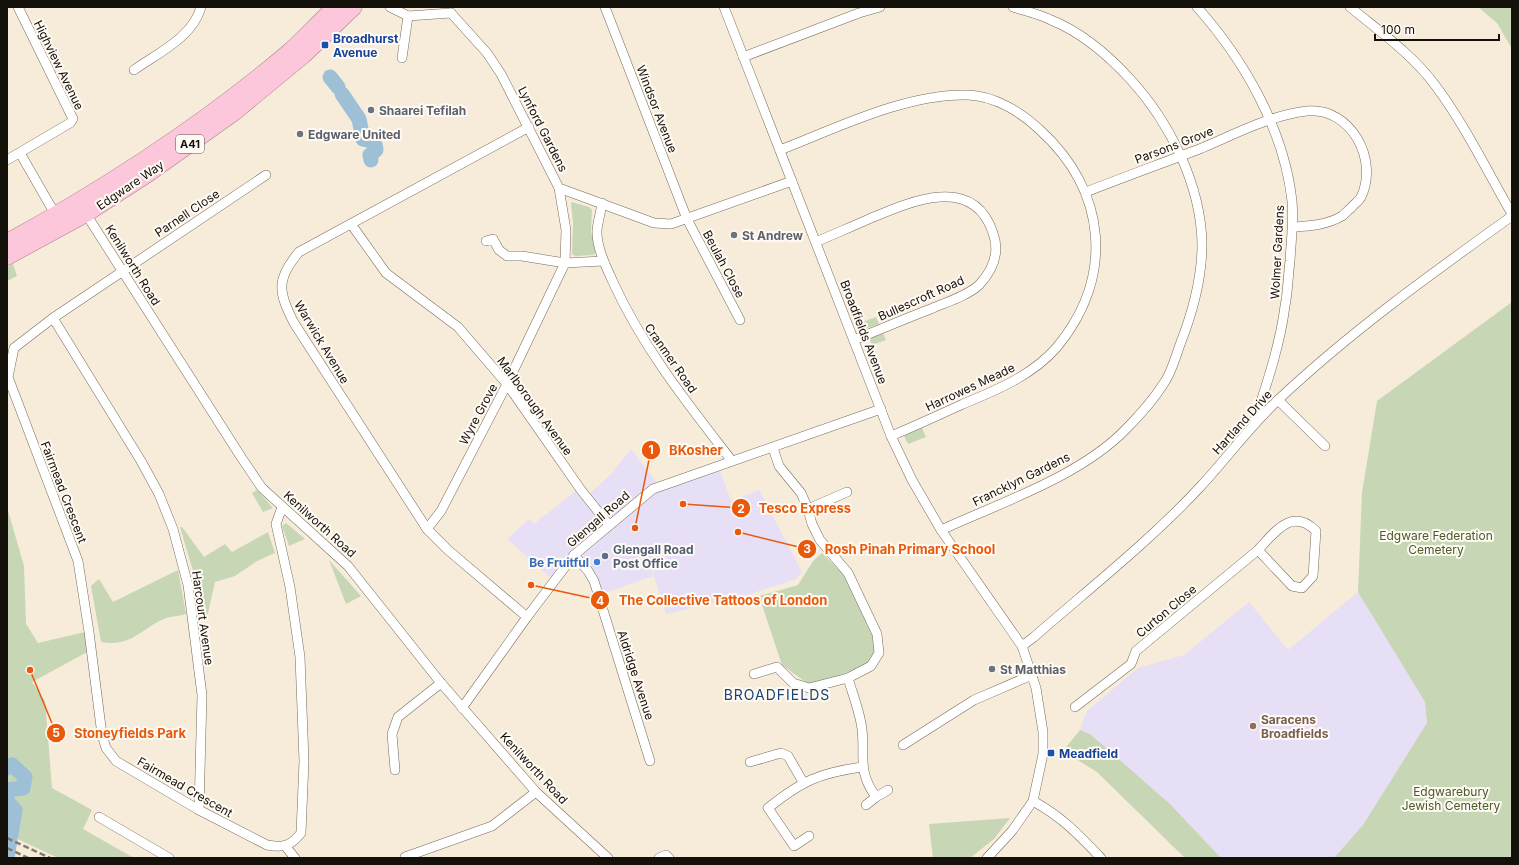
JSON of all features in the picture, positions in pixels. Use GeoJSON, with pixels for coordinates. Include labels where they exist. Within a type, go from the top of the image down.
{"type":"FeatureCollection","features":[{"type":"Feature","properties":{"kind":"highway","name":"Edgware Way"},"geometry":{"type":"LineString","coordinates":[[7,242],[58,214],[137,165],[229,101],[292,48],[335,7]]}},
{"type":"Feature","properties":{"kind":"highway","name":"Edgware Way"},"geometry":{"type":"LineString","coordinates":[[7,256],[86,214],[148,174],[235,112],[304,55],[354,7]]}},
{"type":"Feature","properties":{"kind":"street","name":"Highview Avenue"},"geometry":{"type":"LineString","coordinates":[[18,7],[73,119],[70,123],[20,153]]}},
{"type":"Feature","properties":{"kind":"street"},"geometry":{"type":"LineString","coordinates":[[134,70],[186,33],[198,16],[201,7]]}},
{"type":"Feature","properties":{"kind":"street"},"geometry":{"type":"LineString","coordinates":[[390,7],[408,16],[451,13],[460,7]]}},
{"type":"Feature","properties":{"kind":"street","name":"Windsor Avenue"},"geometry":{"type":"LineString","coordinates":[[604,7],[686,219]]}},
{"type":"Feature","properties":{"kind":"street","name":"Broadfields Avenue"},"geometry":{"type":"LineString","coordinates":[[724,7],[891,436],[912,480],[941,530],[1022,646],[1032,675],[1039,705],[1043,747],[1043,754],[1033,801]]}},
{"type":"Feature","properties":{"kind":"street"},"geometry":{"type":"LineString","coordinates":[[744,57],[859,13],[880,7]]}},
{"type":"Feature","properties":{"kind":"street","name":"Francklyn Gardens"},"geometry":{"type":"LineString","coordinates":[[941,530],[1063,475],[1093,456],[1126,430],[1165,382],[1190,319],[1198,286],[1202,244],[1199,215],[1182,156],[1158,113],[1117,65],[1090,43],[1052,20],[1012,7]]}},
{"type":"Feature","properties":{"kind":"street","name":"Wolmer Gardens"},"geometry":{"type":"LineString","coordinates":[[1197,7],[1224,39],[1247,75],[1270,120],[1281,152],[1292,200],[1293,227],[1285,307],[1274,362],[1254,423]]}},
{"type":"Feature","properties":{"kind":"street"},"geometry":{"type":"LineString","coordinates":[[1350,7],[1408,55],[1435,84],[1458,118],[1512,215]]}},
{"type":"Feature","properties":{"kind":"street","name":"Lynford Gardens"},"geometry":{"type":"LineString","coordinates":[[451,13],[487,53],[501,74],[559,188],[654,223],[671,224],[792,181]]}},
{"type":"Feature","properties":{"kind":"street"},"geometry":{"type":"LineString","coordinates":[[402,58],[408,16]]}},
{"type":"Feature","properties":{"kind":"street","name":"Harrowes Meade"},"geometry":{"type":"LineString","coordinates":[[780,150],[888,109],[931,98],[970,95],[1001,103],[1030,121],[1050,139],[1072,165],[1086,192],[1095,228],[1096,257],[1090,290],[1077,319],[1056,348],[1033,369],[1002,387],[891,436]]}},
{"type":"Feature","properties":{"kind":"street","name":"Parsons Grove"},"geometry":{"type":"LineString","coordinates":[[1086,192],[1182,156],[1270,120],[1308,111],[1322,112],[1337,118],[1351,129],[1361,142],[1365,160],[1366,179],[1361,197],[1343,216],[1321,225],[1293,227]]}},
{"type":"Feature","properties":{"kind":"street","name":"Warwick Avenue"},"geometry":{"type":"LineString","coordinates":[[526,617],[448,550],[428,529],[294,323],[285,305],[281,287],[286,266],[299,252],[529,127]]}},
{"type":"Feature","properties":{"kind":"street"},"geometry":{"type":"LineString","coordinates":[[7,160],[20,153],[50,207],[58,214]]}},
{"type":"Feature","properties":{"kind":"street","name":"Parnell Close"},"geometry":{"type":"LineString","coordinates":[[122,271],[266,175]]}},
{"type":"Feature","properties":{"kind":"street"},"geometry":{"type":"LineString","coordinates":[[559,188],[566,230],[565,263]]}},
{"type":"Feature","properties":{"kind":"street","name":"Bullescroft Road"},"geometry":{"type":"LineString","coordinates":[[816,242],[900,206],[930,197],[966,200],[979,208],[993,232],[996,247],[995,260],[978,286],[959,297],[854,340]]}},
{"type":"Feature","properties":{"kind":"street","name":"Cranmer Road"},"geometry":{"type":"LineString","coordinates":[[602,203],[597,230],[603,261],[636,329],[662,368],[732,461]]}},
{"type":"Feature","properties":{"kind":"street","name":"Kenilworth Road"},"geometry":{"type":"LineString","coordinates":[[86,214],[262,488],[348,566],[441,683],[536,792],[608,858]]}},
{"type":"Feature","properties":{"kind":"street","name":"Hartland Drive"},"geometry":{"type":"LineString","coordinates":[[1022,646],[1161,525],[1200,487],[1254,423],[1331,352],[1402,295],[1512,215]]}},
{"type":"Feature","properties":{"kind":"street","name":"Beulah Close"},"geometry":{"type":"LineString","coordinates":[[686,219],[740,320]]}},
{"type":"Feature","properties":{"kind":"street","name":"Marlborough Avenue"},"geometry":{"type":"LineString","coordinates":[[351,224],[386,273],[458,327],[508,384],[581,490],[609,525]]}},
{"type":"Feature","properties":{"kind":"street"},"geometry":{"type":"LineString","coordinates":[[486,241],[493,239],[499,250],[507,256],[522,256],[565,263],[603,261]]}},
{"type":"Feature","properties":{"kind":"street","name":"Wyre Grove"},"geometry":{"type":"LineString","coordinates":[[428,529],[441,511],[508,384],[565,263]]}},
{"type":"Feature","properties":{"kind":"street","name":"Fairmead Crescent"},"geometry":{"type":"LineString","coordinates":[[122,271],[54,318],[14,348],[8,377],[78,562],[89,632],[102,735],[106,748],[116,761],[199,810],[267,845],[278,848],[286,847]]}},
{"type":"Feature","properties":{"kind":"street","name":"Harcourt Avenue"},"geometry":{"type":"LineString","coordinates":[[54,318],[141,461],[159,494],[173,529],[188,584],[202,695],[199,810]]}},
{"type":"Feature","properties":{"kind":"street"},"geometry":{"type":"LineString","coordinates":[[1278,400],[1325,446]]}},
{"type":"Feature","properties":{"kind":"street","name":"Glengall Road"},"geometry":{"type":"LineString","coordinates":[[462,708],[526,617],[574,555],[653,489],[773,448],[881,408]]}},
{"type":"Feature","properties":{"kind":"street"},"geometry":{"type":"LineString","coordinates":[[754,674],[777,667],[793,683],[809,688],[848,678],[871,666],[877,659],[879,653],[877,634],[848,573],[820,540],[812,524],[808,509],[801,493],[779,466],[773,448]]}},
{"type":"Feature","properties":{"kind":"street"},"geometry":{"type":"LineString","coordinates":[[808,509],[847,492]]}},
{"type":"Feature","properties":{"kind":"street"},"geometry":{"type":"LineString","coordinates":[[282,507],[276,524],[290,587],[300,657],[304,761],[301,833],[295,841],[286,847],[295,858]]}},
{"type":"Feature","properties":{"kind":"street","name":"Curton Close"},"geometry":{"type":"LineString","coordinates":[[1075,707],[1131,664],[1136,651],[1258,550],[1279,527],[1286,523],[1300,521],[1310,525],[1316,531],[1313,576],[1302,588],[1292,586],[1258,550]]}},
{"type":"Feature","properties":{"kind":"street","name":"Aldridge Avenue"},"geometry":{"type":"LineString","coordinates":[[574,555],[588,571],[594,581],[650,761]]}},
{"type":"Feature","properties":{"kind":"street"},"geometry":{"type":"LineString","coordinates":[[903,745],[974,700],[1032,675]]}},
{"type":"Feature","properties":{"kind":"street"},"geometry":{"type":"LineString","coordinates":[[848,678],[863,737],[862,767],[868,787],[876,797]]}},
{"type":"Feature","properties":{"kind":"street"},"geometry":{"type":"LineString","coordinates":[[395,770],[392,734],[398,717],[441,683]]}},
{"type":"Feature","properties":{"kind":"street"},"geometry":{"type":"LineString","coordinates":[[750,762],[781,753],[788,756],[803,782]]}},
{"type":"Feature","properties":{"kind":"street"},"geometry":{"type":"LineString","coordinates":[[809,836],[794,846],[768,808],[803,782],[836,771],[862,767]]}},
{"type":"Feature","properties":{"kind":"street"},"geometry":{"type":"LineString","coordinates":[[866,805],[888,790]]}},
{"type":"Feature","properties":{"kind":"street"},"geometry":{"type":"LineString","coordinates":[[405,857],[492,826],[536,792]]}},
{"type":"Feature","properties":{"kind":"street"},"geometry":{"type":"LineString","coordinates":[[987,858],[1012,831],[1033,801],[1053,812],[1065,821],[1101,858]]}},
{"type":"Feature","properties":{"kind":"street"},"geometry":{"type":"LineString","coordinates":[[99,817],[169,858]]}},
{"type":"Feature","properties":{"kind":"street"},"geometry":{"type":"LineString","coordinates":[[659,858],[666,855],[669,858]]}},
{"type":"Feature","properties":{"kind":"shaded area"},"geometry":{"type":"Polygon","coordinates":[[[631,449],[657,483],[709,468],[724,520],[665,543],[649,560],[653,576],[596,596],[591,581],[574,555],[553,580],[507,539],[529,519],[534,524],[579,488],[586,497],[611,474],[631,449]]]}},
{"type":"Feature","properties":{"kind":"shaded area"},"geometry":{"type":"Polygon","coordinates":[[[717,462],[731,501],[759,490],[802,572],[796,579],[747,595],[666,614],[649,560],[665,543],[724,520],[709,468],[717,462]]]}},
{"type":"Feature","properties":{"kind":"shaded area","name":"Saracens Broadfields"},"geometry":{"type":"Polygon","coordinates":[[[1358,592],[1425,702],[1427,723],[1363,825],[1334,858],[1221,858],[1170,804],[1090,734],[1080,730],[1087,711],[1138,668],[1184,655],[1249,602],[1288,650],[1358,592]]]}},
{"type":"Feature","properties":{"kind":"green space"},"geometry":{"type":"Polygon","coordinates":[[[1478,7],[1512,7],[1512,49],[1497,23],[1478,7]]]}},
{"type":"Feature","properties":{"kind":"green space"},"geometry":{"type":"Polygon","coordinates":[[[572,202],[589,207],[592,210],[591,232],[596,252],[594,255],[575,256],[572,254],[572,202]]]}},
{"type":"Feature","properties":{"kind":"green space"},"geometry":{"type":"Polygon","coordinates":[[[13,264],[17,276],[7,281],[7,267],[13,264]]]}},
{"type":"Feature","properties":{"kind":"green space","name":"Edgware Federation Cemetery"},"geometry":{"type":"Polygon","coordinates":[[[1512,302],[1512,858],[1334,858],[1363,825],[1427,723],[1425,702],[1358,592],[1362,493],[1377,401],[1512,302]]]}},
{"type":"Feature","properties":{"kind":"green space"},"geometry":{"type":"Polygon","coordinates":[[[876,317],[879,324],[865,329],[862,322],[876,317]]]}},
{"type":"Feature","properties":{"kind":"green space"},"geometry":{"type":"Polygon","coordinates":[[[883,333],[886,340],[872,345],[869,338],[883,333]]]}},
{"type":"Feature","properties":{"kind":"green space"},"geometry":{"type":"Polygon","coordinates":[[[922,428],[926,437],[908,444],[904,436],[922,428]]]}},
{"type":"Feature","properties":{"kind":"green space"},"geometry":{"type":"Polygon","coordinates":[[[257,490],[273,508],[263,512],[252,493],[257,490]]]}},
{"type":"Feature","properties":{"kind":"green space"},"geometry":{"type":"Polygon","coordinates":[[[7,507],[24,566],[26,624],[38,643],[89,631],[91,650],[32,682],[45,701],[52,788],[92,810],[83,829],[134,858],[58,858],[7,834],[7,507]]]}},
{"type":"Feature","properties":{"kind":"green space"},"geometry":{"type":"Polygon","coordinates":[[[286,523],[305,539],[289,546],[282,526],[286,523]]]}},
{"type":"Feature","properties":{"kind":"green space"},"geometry":{"type":"Polygon","coordinates":[[[180,527],[182,527],[204,557],[225,544],[232,552],[268,532],[275,553],[257,561],[235,576],[215,582],[207,617],[202,618],[196,581],[180,527]]]}},
{"type":"Feature","properties":{"kind":"green space"},"geometry":{"type":"Polygon","coordinates":[[[822,553],[843,574],[877,646],[873,658],[862,667],[819,683],[807,683],[782,665],[759,596],[798,585],[813,561],[822,553]]]}},
{"type":"Feature","properties":{"kind":"green space"},"geometry":{"type":"Polygon","coordinates":[[[329,560],[361,596],[346,604],[329,560]]]}},
{"type":"Feature","properties":{"kind":"green space"},"geometry":{"type":"Polygon","coordinates":[[[178,570],[186,614],[169,617],[155,623],[128,640],[112,643],[101,642],[91,586],[99,579],[113,602],[178,570]]]}},
{"type":"Feature","properties":{"kind":"green space"},"geometry":{"type":"Polygon","coordinates":[[[1080,730],[1090,734],[1170,804],[1221,858],[1185,858],[1097,772],[1063,751],[1080,730]]]}},
{"type":"Feature","properties":{"kind":"green space"},"geometry":{"type":"Polygon","coordinates":[[[1010,818],[994,839],[970,858],[933,858],[929,824],[1010,818]]]}},
{"type":"Feature","properties":{"kind":"waterway"},"geometry":{"type":"LineString","coordinates":[[330,77],[338,87]]}},
{"type":"Feature","properties":{"kind":"waterway"},"geometry":{"type":"LineString","coordinates":[[342,94],[359,119],[363,139],[370,141],[375,145],[376,150],[370,155],[371,160]]}},
{"type":"Feature","properties":{"kind":"waterway"},"geometry":{"type":"LineString","coordinates":[[7,768],[12,765],[25,777],[23,788],[7,790]]}},
{"type":"Feature","properties":{"kind":"waterway"},"geometry":{"type":"LineString","coordinates":[[7,801],[15,810],[7,858]]}},
{"type":"Feature","properties":{"kind":"railway"},"geometry":{"type":"LineString","coordinates":[[7,838],[50,858]]}},
{"type":"Feature","properties":{"kind":"railway"},"geometry":{"type":"LineString","coordinates":[[7,848],[28,858]]}},
{"type":"Feature","properties":{"kind":"place","name":"Broadhurst Avenue"},"geometry":{"type":"Point","coordinates":[325,45]}},
{"type":"Feature","properties":{"kind":"place","name":"Shaarei Tefilah"},"geometry":{"type":"Point","coordinates":[371,110]}},
{"type":"Feature","properties":{"kind":"place","name":"Edgware United"},"geometry":{"type":"Point","coordinates":[300,134]}},
{"type":"Feature","properties":{"kind":"place","name":"St Andrew"},"geometry":{"type":"Point","coordinates":[734,235]}},
{"type":"Feature","properties":{"kind":"place","name":"Tesco Express"},"geometry":{"type":"Point","coordinates":[683,504]}},
{"type":"Feature","properties":{"kind":"place","name":"BKosher"},"geometry":{"type":"Point","coordinates":[635,528]}},
{"type":"Feature","properties":{"kind":"place","name":"Rosh Pinah Primary School"},"geometry":{"type":"Point","coordinates":[738,532]}},
{"type":"Feature","properties":{"kind":"place","name":"Glengall Road Post Office"},"geometry":{"type":"Point","coordinates":[605,556]}},
{"type":"Feature","properties":{"kind":"place","name":"Be Fruitful"},"geometry":{"type":"Point","coordinates":[597,562]}},
{"type":"Feature","properties":{"kind":"place","name":"The Collective Tattoos of London"},"geometry":{"type":"Point","coordinates":[531,585]}},
{"type":"Feature","properties":{"kind":"place","name":"St Matthias"},"geometry":{"type":"Point","coordinates":[992,669]}},
{"type":"Feature","properties":{"kind":"place","name":"Stoneyfields Park"},"geometry":{"type":"Point","coordinates":[30,670]}},
{"type":"Feature","properties":{"kind":"place","name":"Saracens Broadfields"},"geometry":{"type":"Point","coordinates":[1253,726]}},
{"type":"Feature","properties":{"kind":"place","name":"Meadfield"},"geometry":{"type":"Point","coordinates":[1051,753]}},
{"type":"Feature","properties":{"kind":"district","name":"BROADFIELDS"},"geometry":{"type":"Point","coordinates":[777,694]}},
{"type":"Feature","properties":{"kind":"park label","name":"Edgwarebury Jewish Cemetery"},"geometry":{"type":"Point","coordinates":[1451,798]}}]}
